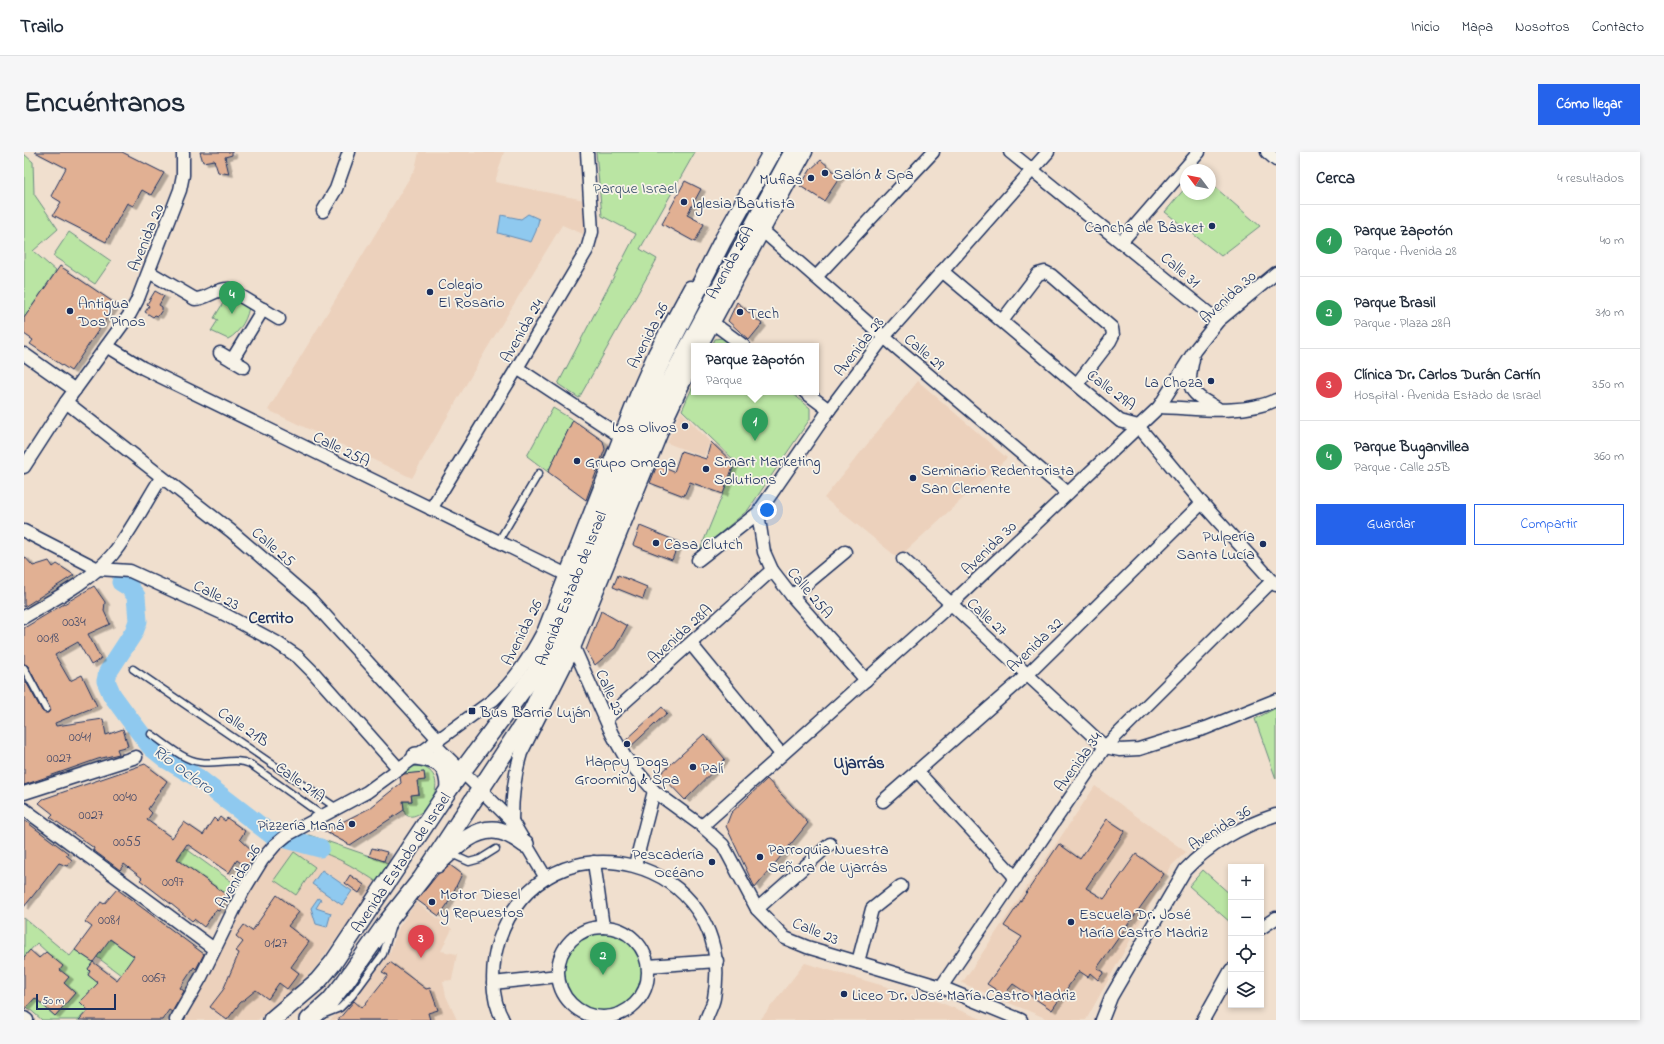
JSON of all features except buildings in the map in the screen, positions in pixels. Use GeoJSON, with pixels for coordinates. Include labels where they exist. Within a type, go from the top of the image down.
{"type":"FeatureCollection","features":[{"type":"Feature","properties":{"kind":"main road","name":"Avenida Estado de Israel"},"geometry":{"type":"LineString","coordinates":[[272,1020],[318,980],[333,963],[449,789],[535,673],[548,645],[656,372],[696,293],[772,152]]}},
{"type":"Feature","properties":{"kind":"main road","name":"Avenida Estado de Israel"},"geometry":{"type":"LineString","coordinates":[[310,1019],[330,1001],[392,916],[422,878],[520,729],[545,685],[562,648],[670,381],[793,152]]}},
{"type":"Feature","properties":{"kind":"main road"},"geometry":{"type":"LineString","coordinates":[[739,196],[758,177]]}},
{"type":"Feature","properties":{"kind":"main road"},"geometry":{"type":"LineString","coordinates":[[696,293],[703,264]]}},
{"type":"Feature","properties":{"kind":"main road"},"geometry":{"type":"LineString","coordinates":[[416,756],[432,759],[442,765],[448,775],[449,789]]}},
{"type":"Feature","properties":{"kind":"main road"},"geometry":{"type":"LineString","coordinates":[[422,878],[449,853],[474,834],[489,830],[500,831],[525,844]]}},
{"type":"Feature","properties":{"kind":"main road"},"geometry":{"type":"LineString","coordinates":[[372,904],[370,909],[373,920],[377,922],[392,916]]}},
{"type":"Feature","properties":{"kind":"main road"},"geometry":{"type":"LineString","coordinates":[[351,936],[356,933],[362,933],[367,936],[370,942],[370,948]]}},
{"type":"Feature","properties":{"kind":"street","name":"Avenida 20"},"geometry":{"type":"LineString","coordinates":[[24,467],[66,402],[130,314],[149,272],[180,190],[183,175],[183,152]]}},
{"type":"Feature","properties":{"kind":"street"},"geometry":{"type":"LineString","coordinates":[[323,211],[336,189],[349,152]]}},
{"type":"Feature","properties":{"kind":"street","name":"Avenida 24"},"geometry":{"type":"LineString","coordinates":[[431,509],[587,250],[592,232],[587,152]]}},
{"type":"Feature","properties":{"kind":"street","name":"Avenida 26"},"geometry":{"type":"LineString","coordinates":[[176,1020],[201,977],[243,891],[262,860],[275,845],[287,835],[338,809],[367,792],[493,700],[512,683],[529,658],[544,630],[637,393],[655,352],[762,152]]}},
{"type":"Feature","properties":{"kind":"street","name":"Avenida 26A"},"geometry":{"type":"LineString","coordinates":[[703,343],[806,152]]}},
{"type":"Feature","properties":{"kind":"street"},"geometry":{"type":"LineString","coordinates":[[816,277],[933,152]]}},
{"type":"Feature","properties":{"kind":"street","name":"Calle 31"},"geometry":{"type":"LineString","coordinates":[[1010,152],[1034,169],[1218,321]]}},
{"type":"Feature","properties":{"kind":"street","name":"Avenida 28"},"geometry":{"type":"LineString","coordinates":[[698,560],[758,513],[829,410],[884,337],[1048,152]]}},
{"type":"Feature","properties":{"kind":"street"},"geometry":{"type":"LineString","coordinates":[[1122,242],[1199,152]]}},
{"type":"Feature","properties":{"kind":"street"},"geometry":{"type":"LineString","coordinates":[[1267,152],[1276,160]]}},
{"type":"Feature","properties":{"kind":"street","name":"Calle 29"},"geometry":{"type":"LineString","coordinates":[[764,232],[884,337],[1068,493]]}},
{"type":"Feature","properties":{"kind":"street","name":"Calle 29A"},"geometry":{"type":"LineString","coordinates":[[942,271],[1120,421],[1138,426],[1202,504],[1274,583]]}},
{"type":"Feature","properties":{"kind":"street"},"geometry":{"type":"LineString","coordinates":[[149,272],[195,299],[200,299],[220,290],[229,289],[279,319]]}},
{"type":"Feature","properties":{"kind":"street"},"geometry":{"type":"LineString","coordinates":[[1002,321],[1038,274],[1045,272],[1051,274],[1112,328],[1113,335],[1110,341],[1077,384]]}},
{"type":"Feature","properties":{"kind":"street","name":"Avenida 30"},"geometry":{"type":"LineString","coordinates":[[702,826],[951,604],[1159,407],[1195,350],[1218,321],[1276,273]]}},
{"type":"Feature","properties":{"kind":"street"},"geometry":{"type":"LineString","coordinates":[[232,360],[263,309]]}},
{"type":"Feature","properties":{"kind":"street"},"geometry":{"type":"LineString","coordinates":[[713,323],[740,343]]}},
{"type":"Feature","properties":{"kind":"street","name":"Calle 25A"},"geometry":{"type":"LineString","coordinates":[[107,346],[143,368],[566,574]]}},
{"type":"Feature","properties":{"kind":"street"},"geometry":{"type":"LineString","coordinates":[[1195,350],[1188,377],[1190,388],[1198,397],[1218,409]]}},
{"type":"Feature","properties":{"kind":"street"},"geometry":{"type":"LineString","coordinates":[[220,353],[244,367]]}},
{"type":"Feature","properties":{"kind":"street"},"geometry":{"type":"LineString","coordinates":[[24,354],[75,390]]}},
{"type":"Feature","properties":{"kind":"street"},"geometry":{"type":"LineString","coordinates":[[546,878],[512,821],[512,795],[515,772],[521,753],[574,648],[666,419],[691,367]]}},
{"type":"Feature","properties":{"kind":"street"},"geometry":{"type":"LineString","coordinates":[[517,368],[620,436]]}},
{"type":"Feature","properties":{"kind":"street"},"geometry":{"type":"LineString","coordinates":[[809,395],[829,410]]}},
{"type":"Feature","properties":{"kind":"street"},"geometry":{"type":"LineString","coordinates":[[1159,407],[1243,409],[1263,406],[1276,400]]}},
{"type":"Feature","properties":{"kind":"street","name":"Calle 25"},"geometry":{"type":"LineString","coordinates":[[66,402],[161,478],[231,531],[311,600],[435,741],[461,773],[512,821]]}},
{"type":"Feature","properties":{"kind":"street"},"geometry":{"type":"LineString","coordinates":[[24,617],[66,592],[98,569],[121,543],[161,478]]}},
{"type":"Feature","properties":{"kind":"street","name":"Avenida 32"},"geometry":{"type":"LineString","coordinates":[[883,802],[1028,674],[1202,504]]}},
{"type":"Feature","properties":{"kind":"street","name":"Calle 25A"},"geometry":{"type":"LineString","coordinates":[[758,513],[764,552],[772,570],[792,596],[866,680]]}},
{"type":"Feature","properties":{"kind":"street","name":"Calle 23"},"geometry":{"type":"LineString","coordinates":[[24,531],[98,569],[130,571],[224,614],[276,642],[298,657],[313,672],[399,768]]}},
{"type":"Feature","properties":{"kind":"street"},"geometry":{"type":"LineString","coordinates":[[792,596],[845,552]]}},
{"type":"Feature","properties":{"kind":"street","name":"Calle 27"},"geometry":{"type":"LineString","coordinates":[[903,558],[1105,747]]}},
{"type":"Feature","properties":{"kind":"street","name":"Avenida 28A"},"geometry":{"type":"LineString","coordinates":[[606,719],[772,570]]}},
{"type":"Feature","properties":{"kind":"street","name":"Avenida 34"},"geometry":{"type":"LineString","coordinates":[[941,987],[1105,747],[1274,583]]}},
{"type":"Feature","properties":{"kind":"street"},"geometry":{"type":"LineString","coordinates":[[691,644],[781,754]]}},
{"type":"Feature","properties":{"kind":"street","name":"Calle 23"},"geometry":{"type":"LineString","coordinates":[[574,648],[612,734],[626,757],[654,791],[702,826],[723,845],[757,909],[785,938],[807,947],[941,987],[1021,1020]]}},
{"type":"Feature","properties":{"kind":"street"},"geometry":{"type":"LineString","coordinates":[[1105,747],[1120,750],[1139,749],[1206,728],[1276,700]]}},
{"type":"Feature","properties":{"kind":"street"},"geometry":{"type":"LineString","coordinates":[[24,793],[136,757]]}},
{"type":"Feature","properties":{"kind":"street"},"geometry":{"type":"LineString","coordinates":[[918,772],[1016,878]]}},
{"type":"Feature","properties":{"kind":"street"},"geometry":{"type":"LineString","coordinates":[[635,865],[654,791]]}},
{"type":"Feature","properties":{"kind":"street"},"geometry":{"type":"LineString","coordinates":[[24,809],[214,949]]}},
{"type":"Feature","properties":{"kind":"street","name":"Avenida 36"},"geometry":{"type":"LineString","coordinates":[[1102,1020],[1111,997],[1185,870],[1196,859],[1230,835],[1261,820],[1276,815]]}},
{"type":"Feature","properties":{"kind":"street"},"geometry":{"type":"LineString","coordinates":[[757,909],[830,844]]}},
{"type":"Feature","properties":{"kind":"street"},"geometry":{"type":"LineString","coordinates":[[500,1019],[493,983],[495,952],[505,923],[522,898],[546,878],[569,867],[594,862],[615,861],[635,865],[666,879],[691,901],[708,929],[717,962],[714,998],[706,1020]]}},
{"type":"Feature","properties":{"kind":"street"},"geometry":{"type":"LineString","coordinates":[[594,862],[602,927]]}},
{"type":"Feature","properties":{"kind":"street"},"geometry":{"type":"LineString","coordinates":[[858,962],[872,909],[901,886]]}},
{"type":"Feature","properties":{"kind":"street"},"geometry":{"type":"LineString","coordinates":[[1264,926],[1276,918]]}},
{"type":"Feature","properties":{"kind":"street"},"geometry":{"type":"LineString","coordinates":[[602,927],[616,929],[627,934],[637,943],[644,954],[648,966],[647,980],[639,998],[625,1012],[613,1018],[597,1017],[582,1012],[576,1008],[570,1003],[562,991],[558,976],[560,961],[565,948],[575,937],[588,930],[602,927]]}},
{"type":"Feature","properties":{"kind":"street"},"geometry":{"type":"LineString","coordinates":[[648,966],[717,962]]}},
{"type":"Feature","properties":{"kind":"street"},"geometry":{"type":"LineString","coordinates":[[1203,1020],[1230,972]]}},
{"type":"Feature","properties":{"kind":"street"},"geometry":{"type":"LineString","coordinates":[[493,983],[558,976]]}},
{"type":"Feature","properties":{"kind":"lane"},"geometry":{"type":"LineString","coordinates":[[498,542],[540,473]]}},
{"type":"Feature","properties":{"kind":"lane"},"geometry":{"type":"LineString","coordinates":[[24,668],[46,709]]}},
{"type":"Feature","properties":{"kind":"lane","name":"Calle 21B"},"geometry":{"type":"LineString","coordinates":[[133,669],[338,809]]}},
{"type":"Feature","properties":{"kind":"lane","name":"Calle 21A"},"geometry":{"type":"LineString","coordinates":[[151,734],[195,762],[242,761],[250,764],[323,816]]}},
{"type":"Feature","properties":{"kind":"lane"},"geometry":{"type":"LineString","coordinates":[[449,853],[469,862],[480,859],[496,849]]}},
{"type":"Feature","properties":{"kind":"lane"},"geometry":{"type":"LineString","coordinates":[[310,1019],[335,1011],[345,1004],[352,996],[383,954],[392,916]]}},
{"type":"Feature","properties":{"kind":"shaded area","name":"Colegio El Rosario"},"geometry":{"type":"Polygon","coordinates":[[[419,152],[504,152],[495,182],[589,201],[583,234],[562,225],[486,350],[412,478],[268,410],[415,169],[419,152]]]}},
{"type":"Feature","properties":{"kind":"shaded area","name":"Seminario Redentorista San Clemente"},"geometry":{"type":"Polygon","coordinates":[[[918,381],[1007,458],[898,558],[824,498],[918,381]]]}},
{"type":"Feature","properties":{"kind":"shaded area","name":"Los Olivos"},"geometry":{"type":"Polygon","coordinates":[[[681,411],[710,442],[704,457],[667,443],[681,411]]]}},
{"type":"Feature","properties":{"kind":"shaded area","name":"Escuela Dr. José María Castro Madriz"},"geometry":{"type":"Polygon","coordinates":[[[1095,786],[1186,852],[1172,865],[1086,1020],[1050,1020],[962,983],[1095,786]]]}},
{"type":"Feature","properties":{"kind":"shaded area"},"geometry":{"type":"Polygon","coordinates":[[[288,843],[308,847],[343,860],[377,882],[316,967],[277,1006],[257,1020],[183,1020],[208,978],[250,888],[262,869],[288,843]]]}},
{"type":"Feature","properties":{"kind":"shaded area"},"geometry":{"type":"Polygon","coordinates":[[[416,902],[452,929],[441,951],[457,954],[452,980],[443,981],[446,996],[457,1020],[330,1020],[357,996],[390,952],[399,927],[416,902]]]}},
{"type":"Feature","properties":{"kind":"shaded area","name":"Liceo Dr. José María Castro Madriz"},"geometry":{"type":"Polygon","coordinates":[[[805,963],[939,1002],[984,1020],[760,1020],[805,963]]]}},
{"type":"Feature","properties":{"kind":"green space","name":"Parque Israel"},"geometry":{"type":"Polygon","coordinates":[[[596,152],[695,152],[640,249],[657,259],[579,398],[558,384],[636,234],[602,216],[596,152]]]}},
{"type":"Feature","properties":{"kind":"green space"},"geometry":{"type":"Polygon","coordinates":[[[24,154],[33,162],[34,194],[58,229],[33,251],[56,271],[24,318],[24,154]]]}},
{"type":"Feature","properties":{"kind":"green space"},"geometry":{"type":"Polygon","coordinates":[[[1216,188],[1260,226],[1221,256],[1165,212],[1180,194],[1180,200],[1216,200],[1216,188]]]}},
{"type":"Feature","properties":{"kind":"green space"},"geometry":{"type":"Polygon","coordinates":[[[69,232],[111,261],[95,284],[53,256],[69,232]]]}},
{"type":"Feature","properties":{"kind":"green space"},"geometry":{"type":"Polygon","coordinates":[[[231,290],[249,304],[249,309],[243,324],[236,333],[228,339],[211,331],[218,320],[214,318],[231,290]]]}},
{"type":"Feature","properties":{"kind":"green space"},"geometry":{"type":"Polygon","coordinates":[[[722,338],[729,343],[713,343],[715,339],[722,338]]]}},
{"type":"Feature","properties":{"kind":"green space"},"geometry":{"type":"Polygon","coordinates":[[[691,390],[691,395],[795,395],[810,408],[810,419],[748,510],[700,550],[736,462],[682,410],[691,390]]]}},
{"type":"Feature","properties":{"kind":"green space"},"geometry":{"type":"Polygon","coordinates":[[[553,408],[573,420],[548,472],[527,456],[553,408]]]}},
{"type":"Feature","properties":{"kind":"green space"},"geometry":{"type":"Polygon","coordinates":[[[1276,708],[1276,779],[1255,719],[1276,708]]]}},
{"type":"Feature","properties":{"kind":"green space"},"geometry":{"type":"Polygon","coordinates":[[[420,766],[430,771],[435,778],[436,787],[434,796],[423,811],[415,815],[408,816],[405,814],[403,801],[412,801],[411,795],[419,794],[417,781],[425,780],[424,772],[400,775],[411,767],[420,766]]]}},
{"type":"Feature","properties":{"kind":"green space"},"geometry":{"type":"Polygon","coordinates":[[[309,835],[384,861],[388,864],[377,882],[355,868],[324,853],[288,843],[295,838],[309,835]]]}},
{"type":"Feature","properties":{"kind":"green space"},"geometry":{"type":"Polygon","coordinates":[[[185,848],[235,884],[227,895],[177,860],[185,848]]]}},
{"type":"Feature","properties":{"kind":"green space"},"geometry":{"type":"Polygon","coordinates":[[[294,852],[315,867],[296,895],[274,880],[294,852]]]}},
{"type":"Feature","properties":{"kind":"green space"},"geometry":{"type":"Polygon","coordinates":[[[1203,870],[1228,892],[1228,920],[1189,886],[1203,870]]]}},
{"type":"Feature","properties":{"kind":"green space"},"geometry":{"type":"Polygon","coordinates":[[[24,918],[70,956],[75,950],[93,962],[88,969],[90,971],[88,975],[104,987],[96,994],[91,990],[80,1002],[88,1010],[79,1020],[42,1020],[27,1007],[35,998],[55,1016],[75,993],[64,983],[68,977],[60,970],[51,956],[37,943],[24,957],[24,918]]]}},
{"type":"Feature","properties":{"kind":"green space"},"geometry":{"type":"Polygon","coordinates":[[[92,927],[141,961],[121,975],[97,957],[103,948],[92,927]]]}},
{"type":"Feature","properties":{"kind":"green space"},"geometry":{"type":"Polygon","coordinates":[[[595,932],[611,932],[632,943],[643,964],[643,980],[632,1001],[611,1012],[595,1012],[581,1006],[574,1001],[569,994],[563,980],[563,964],[569,950],[574,943],[581,938],[595,932]]]}},
{"type":"Feature","properties":{"kind":"water"},"geometry":{"type":"Polygon","coordinates":[[[528,214],[539,219],[531,242],[498,233],[501,215],[521,219],[528,214]]]}},
{"type":"Feature","properties":{"kind":"water"},"geometry":{"type":"Polygon","coordinates":[[[322,870],[352,891],[342,905],[312,884],[322,870]]]}},
{"type":"Feature","properties":{"kind":"water"},"geometry":{"type":"Polygon","coordinates":[[[318,898],[321,900],[316,908],[331,913],[327,927],[316,924],[311,908],[318,898]]]}},
{"type":"Feature","properties":{"kind":"waterway","name":"Río Ocloro"},"geometry":{"type":"LineString","coordinates":[[121,582],[129,587],[136,596],[138,621],[134,632],[108,672],[106,681],[112,695],[128,717],[151,747],[166,759],[198,778],[272,835],[320,848]]}},
{"type":"Feature","properties":{"kind":"place","name":"Salón & Spa"},"geometry":{"type":"Point","coordinates":[825,173]}},
{"type":"Feature","properties":{"kind":"place","name":"Muflas"},"geometry":{"type":"Point","coordinates":[811,178]}},
{"type":"Feature","properties":{"kind":"place","name":"Iglesia Bautista"},"geometry":{"type":"Point","coordinates":[684,202]}},
{"type":"Feature","properties":{"kind":"place","name":"Cancha de Básket"},"geometry":{"type":"Point","coordinates":[1212,226]}},
{"type":"Feature","properties":{"kind":"place","name":"Colegio El Rosario"},"geometry":{"type":"Point","coordinates":[430,292]}},
{"type":"Feature","properties":{"kind":"place","name":"Antigua Dos Pinos"},"geometry":{"type":"Point","coordinates":[70,311]}},
{"type":"Feature","properties":{"kind":"place","name":"Tech"},"geometry":{"type":"Point","coordinates":[740,312]}},
{"type":"Feature","properties":{"kind":"place","name":"Parque Buganvillea"},"geometry":{"type":"Point","coordinates":[232,314]}},
{"type":"Feature","properties":{"kind":"place","name":"La Choza"},"geometry":{"type":"Point","coordinates":[1211,381]}},
{"type":"Feature","properties":{"kind":"place","name":"Los Olivos"},"geometry":{"type":"Point","coordinates":[685,426]}},
{"type":"Feature","properties":{"kind":"place","name":"Parque Zapotón"},"geometry":{"type":"Point","coordinates":[755,441]}},
{"type":"Feature","properties":{"kind":"place","name":"Grupo Omega"},"geometry":{"type":"Point","coordinates":[577,461]}},
{"type":"Feature","properties":{"kind":"place","name":"Smart Marketing Solutions"},"geometry":{"type":"Point","coordinates":[706,469]}},
{"type":"Feature","properties":{"kind":"place","name":"Seminario Redentorista San Clemente"},"geometry":{"type":"Point","coordinates":[913,478]}},
{"type":"Feature","properties":{"kind":"place","name":"Casa Clutch"},"geometry":{"type":"Point","coordinates":[656,543]}},
{"type":"Feature","properties":{"kind":"place","name":"Pulpería Santa Lucía"},"geometry":{"type":"Point","coordinates":[1263,544]}},
{"type":"Feature","properties":{"kind":"place","name":"Bus Barrio Luján"},"geometry":{"type":"Point","coordinates":[472,711]}},
{"type":"Feature","properties":{"kind":"place","name":"Happy Dogs Grooming & Spa"},"geometry":{"type":"Point","coordinates":[627,744]}},
{"type":"Feature","properties":{"kind":"place","name":"Palí"},"geometry":{"type":"Point","coordinates":[693,767]}},
{"type":"Feature","properties":{"kind":"place","name":"Pizzería Maná"},"geometry":{"type":"Point","coordinates":[352,824]}},
{"type":"Feature","properties":{"kind":"place","name":"Parroquia Nuestra Señora de Ujarrás"},"geometry":{"type":"Point","coordinates":[760,857]}},
{"type":"Feature","properties":{"kind":"place","name":"Pescadería Océano"},"geometry":{"type":"Point","coordinates":[712,862]}},
{"type":"Feature","properties":{"kind":"place","name":"Motor Diesel y Repuestos"},"geometry":{"type":"Point","coordinates":[432,902]}},
{"type":"Feature","properties":{"kind":"place","name":"Escuela Dr. José María Castro Madriz"},"geometry":{"type":"Point","coordinates":[1071,922]}},
{"type":"Feature","properties":{"kind":"place","name":"Clínica Dr. Carlos Durán Cartín"},"geometry":{"type":"Point","coordinates":[421,958]}},
{"type":"Feature","properties":{"kind":"place","name":"Parque Brasil"},"geometry":{"type":"Point","coordinates":[603,975]}},
{"type":"Feature","properties":{"kind":"place","name":"Liceo Dr. José María Castro Madriz"},"geometry":{"type":"Point","coordinates":[844,994]}},
{"type":"Feature","properties":{"kind":"district","name":"Cerrito"},"geometry":{"type":"Point","coordinates":[271,617]}},
{"type":"Feature","properties":{"kind":"district","name":"Ujarrás"},"geometry":{"type":"Point","coordinates":[859,762]}}]}
